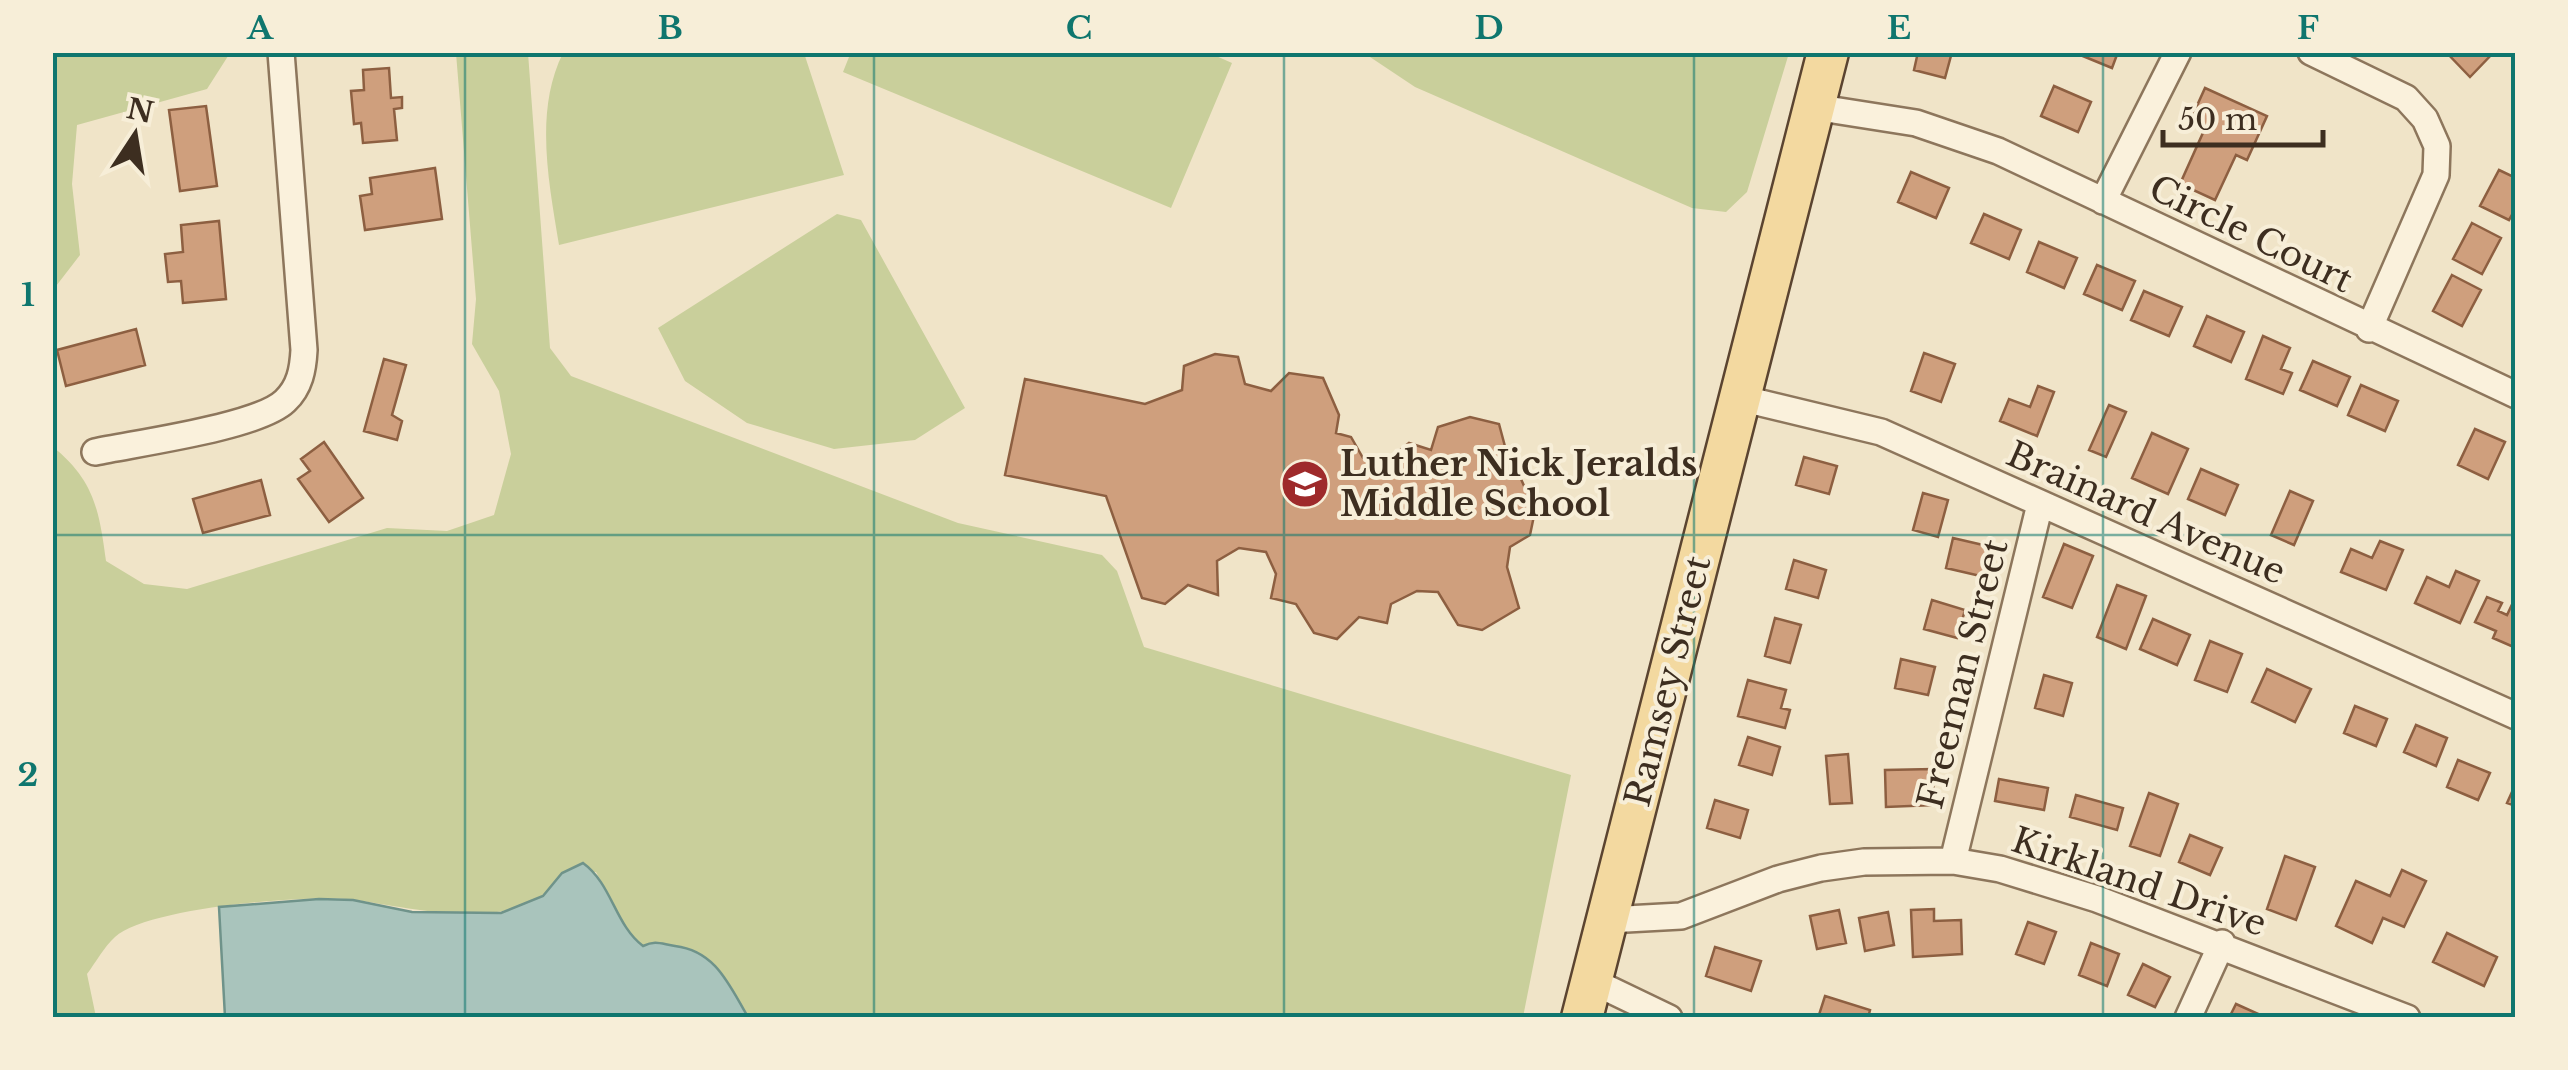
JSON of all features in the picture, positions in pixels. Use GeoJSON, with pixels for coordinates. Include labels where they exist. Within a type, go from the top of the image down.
{"type":"FeatureCollection","features":[{"type":"Feature","properties":{"kind":"main road","name":"Ramsey Street"},"geometry":{"type":"LineString","coordinates":[[1587,999],[1828,52]]}},
{"type":"Feature","properties":{"kind":"street"},"geometry":{"type":"LineString","coordinates":[[95,452],[258,417],[284,402],[300,379],[304,350],[281,52]]}},
{"type":"Feature","properties":{"kind":"street","name":"Circle Court"},"geometry":{"type":"LineString","coordinates":[[2102,202],[2178,52]]}},
{"type":"Feature","properties":{"kind":"street","name":"Circle Court"},"geometry":{"type":"LineString","coordinates":[[2310,52],[2406,98],[2425,119],[2436,146],[2436,175],[2369,329]]}},
{"type":"Feature","properties":{"kind":"street","name":"Circle Court"},"geometry":{"type":"LineString","coordinates":[[1814,107],[1958,135],[2516,395]]}},
{"type":"Feature","properties":{"kind":"street","name":"Brainard Avenue"},"geometry":{"type":"LineString","coordinates":[[1740,398],[1881,432],[2516,716]]}},
{"type":"Feature","properties":{"kind":"street","name":"Freeman Street"},"geometry":{"type":"LineString","coordinates":[[1953,862],[2040,504]]}},
{"type":"Feature","properties":{"kind":"street","name":"Kirkland Drive"},"geometry":{"type":"LineString","coordinates":[[1608,920],[1681,916],[1778,879],[1821,868],[1864,862],[1953,862],[2042,880],[2222,943],[2407,1018]]}},
{"type":"Feature","properties":{"kind":"street"},"geometry":{"type":"LineString","coordinates":[[2188,1018],[2222,943]]}},
{"type":"Feature","properties":{"kind":"street"},"geometry":{"type":"LineString","coordinates":[[1587,999],[1669,1018]]}},
{"type":"Feature","properties":{"kind":"green space"},"geometry":{"type":"Polygon","coordinates":[[[53,52],[230,53],[207,89],[77,125],[72,184],[80,255],[53,290],[53,52]]]}},
{"type":"Feature","properties":{"kind":"green space"},"geometry":{"type":"Polygon","coordinates":[[[851,52],[1207,52],[1232,63],[1171,208],[843,72],[851,52]]]}},
{"type":"Feature","properties":{"kind":"green space"},"geometry":{"type":"Polygon","coordinates":[[[456,53],[528,53],[550,348],[571,376],[958,523],[1102,555],[1117,571],[1144,647],[1571,775],[1523,1017],[748,1017],[719,971],[701,955],[659,943],[644,946],[631,937],[596,872],[562,873],[545,893],[522,906],[496,912],[437,912],[355,900],[303,899],[230,905],[160,918],[115,937],[87,974],[96,1017],[53,1017],[52,446],[86,484],[101,526],[106,561],[144,584],[187,589],[387,528],[447,531],[494,515],[511,454],[499,391],[472,344],[476,299],[456,53]]]}},
{"type":"Feature","properties":{"kind":"green space"},"geometry":{"type":"Polygon","coordinates":[[[563,53],[804,53],[844,175],[559,245],[548,172],[546,123],[554,75],[563,53]]]}},
{"type":"Feature","properties":{"kind":"green space"},"geometry":{"type":"Polygon","coordinates":[[[1364,53],[1789,53],[1747,192],[1726,212],[1692,208],[1415,87],[1364,53]]]}},
{"type":"Feature","properties":{"kind":"green space"},"geometry":{"type":"Polygon","coordinates":[[[837,214],[861,220],[965,408],[915,440],[834,449],[747,423],[685,381],[658,328],[837,214]]]}},
{"type":"Feature","properties":{"kind":"water"},"geometry":{"type":"Polygon","coordinates":[[[583,863],[601,882],[626,927],[643,946],[659,943],[701,955],[720,971],[748,1017],[225,1017],[219,907],[319,899],[353,900],[412,912],[501,913],[543,896],[562,873],[583,863]]]}},
{"type":"Feature","properties":{"kind":"building"},"geometry":{"type":"Polygon","coordinates":[[[1918,52],[1952,52],[1945,78],[1914,70],[1918,52]]]}},
{"type":"Feature","properties":{"kind":"building"},"geometry":{"type":"Polygon","coordinates":[[[2073,52],[2118,52],[2112,68],[2073,52]]]}},
{"type":"Feature","properties":{"kind":"building"},"geometry":{"type":"Polygon","coordinates":[[[2446,52],[2492,52],[2493,53],[2470,77],[2446,52]]]}},
{"type":"Feature","properties":{"kind":"building"},"geometry":{"type":"Polygon","coordinates":[[[389,68],[391,98],[402,97],[402,108],[394,109],[397,140],[363,143],[361,123],[354,124],[351,91],[364,90],[363,70],[389,68]]]}},
{"type":"Feature","properties":{"kind":"building"},"geometry":{"type":"Polygon","coordinates":[[[2054,86],[2091,102],[2078,132],[2041,116],[2054,86]]]}},
{"type":"Feature","properties":{"kind":"building"},"geometry":{"type":"Polygon","coordinates":[[[2205,88],[2267,116],[2247,160],[2236,155],[2215,200],[2180,184],[2206,126],[2191,119],[2205,88]]]}},
{"type":"Feature","properties":{"kind":"building"},"geometry":{"type":"Polygon","coordinates":[[[206,106],[217,186],[180,191],[169,110],[206,106]]]}},
{"type":"Feature","properties":{"kind":"building"},"geometry":{"type":"Polygon","coordinates":[[[435,168],[442,219],[365,230],[360,196],[372,194],[370,178],[435,168]]]}},
{"type":"Feature","properties":{"kind":"building"},"geometry":{"type":"Polygon","coordinates":[[[2499,170],[2516,178],[2516,208],[2509,220],[2480,206],[2499,170]]]}},
{"type":"Feature","properties":{"kind":"building"},"geometry":{"type":"Polygon","coordinates":[[[1911,172],[1949,188],[1936,218],[1898,202],[1911,172]]]}},
{"type":"Feature","properties":{"kind":"building"},"geometry":{"type":"Polygon","coordinates":[[[1984,214],[2021,230],[2009,259],[1971,243],[1984,214]]]}},
{"type":"Feature","properties":{"kind":"building"},"geometry":{"type":"Polygon","coordinates":[[[219,221],[226,299],[183,303],[181,281],[168,282],[165,254],[183,252],[181,225],[219,221]]]}},
{"type":"Feature","properties":{"kind":"building"},"geometry":{"type":"Polygon","coordinates":[[[2472,223],[2501,238],[2482,274],[2453,259],[2472,223]]]}},
{"type":"Feature","properties":{"kind":"building"},"geometry":{"type":"Polygon","coordinates":[[[2039,242],[2077,258],[2064,288],[2027,272],[2039,242]]]}},
{"type":"Feature","properties":{"kind":"building"},"geometry":{"type":"Polygon","coordinates":[[[2097,265],[2135,281],[2122,310],[2084,294],[2097,265]]]}},
{"type":"Feature","properties":{"kind":"building"},"geometry":{"type":"Polygon","coordinates":[[[2452,275],[2481,290],[2462,326],[2433,311],[2452,275]]]}},
{"type":"Feature","properties":{"kind":"building"},"geometry":{"type":"Polygon","coordinates":[[[2144,291],[2182,307],[2169,336],[2131,320],[2144,291]]]}},
{"type":"Feature","properties":{"kind":"building"},"geometry":{"type":"Polygon","coordinates":[[[2207,316],[2244,332],[2231,362],[2194,346],[2207,316]]]}},
{"type":"Feature","properties":{"kind":"building"},"geometry":{"type":"Polygon","coordinates":[[[136,329],[145,365],[66,386],[57,350],[136,329]]]}},
{"type":"Feature","properties":{"kind":"building"},"geometry":{"type":"Polygon","coordinates":[[[2263,336],[2290,348],[2281,369],[2292,373],[2283,394],[2246,379],[2263,336]]]}},
{"type":"Feature","properties":{"kind":"building"},"geometry":{"type":"Polygon","coordinates":[[[1924,353],[1955,364],[1941,402],[1911,391],[1924,353]]]}},
{"type":"Feature","properties":{"kind":"building"},"geometry":{"type":"Polygon","coordinates":[[[1215,354],[1238,357],[1245,384],[1271,391],[1289,373],[1323,378],[1339,415],[1336,433],[1351,437],[1363,458],[1384,463],[1409,443],[1431,450],[1438,427],[1470,417],[1499,424],[1507,454],[1501,474],[1521,479],[1535,511],[1530,535],[1510,547],[1507,567],[1519,608],[1482,630],[1458,625],[1438,592],[1417,591],[1391,604],[1387,623],[1359,617],[1337,639],[1314,633],[1296,604],[1271,598],[1276,574],[1266,552],[1239,548],[1217,561],[1218,595],[1188,585],[1165,604],[1142,598],[1106,496],[1005,475],[1025,379],[1145,404],[1182,390],[1184,366],[1215,354]]]}},
{"type":"Feature","properties":{"kind":"building"},"geometry":{"type":"Polygon","coordinates":[[[384,359],[406,365],[392,415],[402,421],[397,440],[364,431],[384,359]]]}},
{"type":"Feature","properties":{"kind":"building"},"geometry":{"type":"Polygon","coordinates":[[[2313,361],[2350,377],[2337,406],[2300,390],[2313,361]]]}},
{"type":"Feature","properties":{"kind":"building"},"geometry":{"type":"Polygon","coordinates":[[[2361,385],[2398,401],[2385,431],[2348,415],[2361,385]]]}},
{"type":"Feature","properties":{"kind":"building"},"geometry":{"type":"Polygon","coordinates":[[[2038,386],[2054,392],[2037,436],[2000,421],[2009,399],[2030,407],[2038,386]]]}},
{"type":"Feature","properties":{"kind":"building"},"geometry":{"type":"Polygon","coordinates":[[[2109,405],[2126,412],[2106,457],[2089,450],[2109,405]]]}},
{"type":"Feature","properties":{"kind":"building"},"geometry":{"type":"Polygon","coordinates":[[[2475,429],[2505,442],[2488,479],[2458,465],[2475,429]]]}},
{"type":"Feature","properties":{"kind":"building"},"geometry":{"type":"Polygon","coordinates":[[[2152,433],[2188,449],[2168,494],[2132,478],[2152,433]]]}},
{"type":"Feature","properties":{"kind":"building"},"geometry":{"type":"Polygon","coordinates":[[[324,442],[363,498],[329,522],[298,479],[310,471],[301,459],[324,442]]]}},
{"type":"Feature","properties":{"kind":"building"},"geometry":{"type":"Polygon","coordinates":[[[1804,457],[1837,466],[1829,494],[1796,485],[1804,457]]]}},
{"type":"Feature","properties":{"kind":"building"},"geometry":{"type":"Polygon","coordinates":[[[2201,469],[2238,485],[2225,515],[2188,499],[2201,469]]]}},
{"type":"Feature","properties":{"kind":"building"},"geometry":{"type":"Polygon","coordinates":[[[261,480],[270,515],[203,533],[193,499],[261,480]]]}},
{"type":"Feature","properties":{"kind":"building"},"geometry":{"type":"Polygon","coordinates":[[[2290,491],[2313,501],[2294,545],[2271,535],[2290,491]]]}},
{"type":"Feature","properties":{"kind":"building"},"geometry":{"type":"Polygon","coordinates":[[[1923,493],[1948,500],[1938,537],[1913,530],[1923,493]]]}},
{"type":"Feature","properties":{"kind":"building"},"geometry":{"type":"Polygon","coordinates":[[[1953,538],[1996,548],[1989,578],[1946,568],[1953,538]]]}},
{"type":"Feature","properties":{"kind":"building"},"geometry":{"type":"Polygon","coordinates":[[[2380,541],[2403,550],[2386,590],[2341,572],[2351,549],[2372,558],[2380,541]]]}},
{"type":"Feature","properties":{"kind":"building"},"geometry":{"type":"Polygon","coordinates":[[[2064,544],[2093,556],[2072,608],[2043,597],[2064,544]]]}},
{"type":"Feature","properties":{"kind":"building"},"geometry":{"type":"Polygon","coordinates":[[[1794,560],[1826,570],[1818,598],[1786,589],[1794,560]]]}},
{"type":"Feature","properties":{"kind":"building"},"geometry":{"type":"Polygon","coordinates":[[[2456,571],[2479,581],[2460,623],[2415,603],[2427,577],[2449,587],[2456,571]]]}},
{"type":"Feature","properties":{"kind":"building"},"geometry":{"type":"Polygon","coordinates":[[[2117,585],[2146,596],[2126,649],[2097,637],[2117,585]]]}},
{"type":"Feature","properties":{"kind":"building"},"geometry":{"type":"Polygon","coordinates":[[[2516,596],[2516,648],[2493,638],[2496,631],[2475,622],[2487,597],[2502,603],[2498,611],[2507,615],[2516,596]]]}},
{"type":"Feature","properties":{"kind":"building"},"geometry":{"type":"Polygon","coordinates":[[[1932,600],[1965,610],[1957,638],[1924,629],[1932,600]]]}},
{"type":"Feature","properties":{"kind":"building"},"geometry":{"type":"Polygon","coordinates":[[[1775,618],[1801,625],[1790,663],[1765,656],[1775,618]]]}},
{"type":"Feature","properties":{"kind":"building"},"geometry":{"type":"Polygon","coordinates":[[[2153,619],[2190,635],[2177,665],[2140,649],[2153,619]]]}},
{"type":"Feature","properties":{"kind":"building"},"geometry":{"type":"Polygon","coordinates":[[[2210,641],[2242,654],[2227,692],[2195,680],[2210,641]]]}},
{"type":"Feature","properties":{"kind":"building"},"geometry":{"type":"Polygon","coordinates":[[[1901,659],[1935,667],[1928,695],[1895,688],[1901,659]]]}},
{"type":"Feature","properties":{"kind":"building"},"geometry":{"type":"Polygon","coordinates":[[[2267,669],[2311,689],[2295,722],[2252,702],[2267,669]]]}},
{"type":"Feature","properties":{"kind":"building"},"geometry":{"type":"Polygon","coordinates":[[[2044,675],[2072,683],[2063,716],[2035,708],[2044,675]]]}},
{"type":"Feature","properties":{"kind":"building"},"geometry":{"type":"Polygon","coordinates":[[[1748,680],[1786,690],[1781,708],[1790,710],[1785,728],[1738,716],[1748,680]]]}},
{"type":"Feature","properties":{"kind":"building"},"geometry":{"type":"Polygon","coordinates":[[[2355,706],[2387,719],[2376,746],[2344,733],[2355,706]]]}},
{"type":"Feature","properties":{"kind":"building"},"geometry":{"type":"Polygon","coordinates":[[[2416,725],[2447,738],[2436,766],[2404,752],[2416,725]]]}},
{"type":"Feature","properties":{"kind":"building"},"geometry":{"type":"Polygon","coordinates":[[[1748,737],[1780,747],[1772,775],[1739,765],[1748,737]]]}},
{"type":"Feature","properties":{"kind":"building"},"geometry":{"type":"Polygon","coordinates":[[[1848,754],[1852,803],[1830,804],[1826,756],[1848,754]]]}},
{"type":"Feature","properties":{"kind":"building"},"geometry":{"type":"Polygon","coordinates":[[[2458,760],[2490,773],[2478,800],[2447,787],[2458,760]]]}},
{"type":"Feature","properties":{"kind":"building"},"geometry":{"type":"Polygon","coordinates":[[[1933,769],[1934,805],[1886,807],[1885,770],[1933,769]]]}},
{"type":"Feature","properties":{"kind":"building"},"geometry":{"type":"Polygon","coordinates":[[[1999,779],[2048,788],[2044,810],[1995,801],[1999,779]]]}},
{"type":"Feature","properties":{"kind":"building"},"geometry":{"type":"Polygon","coordinates":[[[2516,783],[2516,806],[2507,803],[2516,783]]]}},
{"type":"Feature","properties":{"kind":"building"},"geometry":{"type":"Polygon","coordinates":[[[2149,793],[2178,804],[2160,856],[2130,846],[2149,793]]]}},
{"type":"Feature","properties":{"kind":"building"},"geometry":{"type":"Polygon","coordinates":[[[2076,795],[2123,808],[2117,830],[2070,817],[2076,795]]]}},
{"type":"Feature","properties":{"kind":"building"},"geometry":{"type":"Polygon","coordinates":[[[1715,800],[1748,810],[1740,838],[1707,828],[1715,800]]]}},
{"type":"Feature","properties":{"kind":"building"},"geometry":{"type":"Polygon","coordinates":[[[2190,835],[2222,848],[2210,875],[2179,862],[2190,835]]]}},
{"type":"Feature","properties":{"kind":"building"},"geometry":{"type":"Polygon","coordinates":[[[2285,856],[2315,867],[2296,920],[2267,909],[2285,856]]]}},
{"type":"Feature","properties":{"kind":"building"},"geometry":{"type":"Polygon","coordinates":[[[2402,870],[2426,881],[2404,927],[2383,918],[2372,943],[2336,926],[2356,881],[2390,896],[2402,870]]]}},
{"type":"Feature","properties":{"kind":"building"},"geometry":{"type":"Polygon","coordinates":[[[1934,909],[1934,921],[1961,920],[1962,954],[1913,957],[1911,910],[1934,909]]]}},
{"type":"Feature","properties":{"kind":"building"},"geometry":{"type":"Polygon","coordinates":[[[1839,910],[1846,943],[1817,949],[1810,916],[1839,910]]]}},
{"type":"Feature","properties":{"kind":"building"},"geometry":{"type":"Polygon","coordinates":[[[1888,912],[1894,945],[1865,951],[1859,918],[1888,912]]]}},
{"type":"Feature","properties":{"kind":"building"},"geometry":{"type":"Polygon","coordinates":[[[2028,922],[2056,932],[2044,964],[2016,954],[2028,922]]]}},
{"type":"Feature","properties":{"kind":"building"},"geometry":{"type":"Polygon","coordinates":[[[2447,933],[2497,957],[2484,986],[2433,962],[2447,933]]]}},
{"type":"Feature","properties":{"kind":"building"},"geometry":{"type":"Polygon","coordinates":[[[2091,943],[2119,954],[2107,986],[2079,975],[2091,943]]]}},
{"type":"Feature","properties":{"kind":"building"},"geometry":{"type":"Polygon","coordinates":[[[1715,947],[1761,961],[1751,991],[1706,976],[1715,947]]]}},
{"type":"Feature","properties":{"kind":"building"},"geometry":{"type":"Polygon","coordinates":[[[2143,964],[2170,977],[2155,1007],[2128,995],[2143,964]]]}},
{"type":"Feature","properties":{"kind":"building"},"geometry":{"type":"Polygon","coordinates":[[[1825,996],[1870,1010],[1868,1018],[1818,1018],[1825,996]]]}},
{"type":"Feature","properties":{"kind":"building"},"geometry":{"type":"Polygon","coordinates":[[[2236,1004],[2267,1018],[2229,1018],[2236,1004]]]}},
{"type":"Feature","properties":{"kind":"place","name":"Luther Nick Jeralds Middle School"},"geometry":{"type":"Point","coordinates":[1305,484]}}]}
